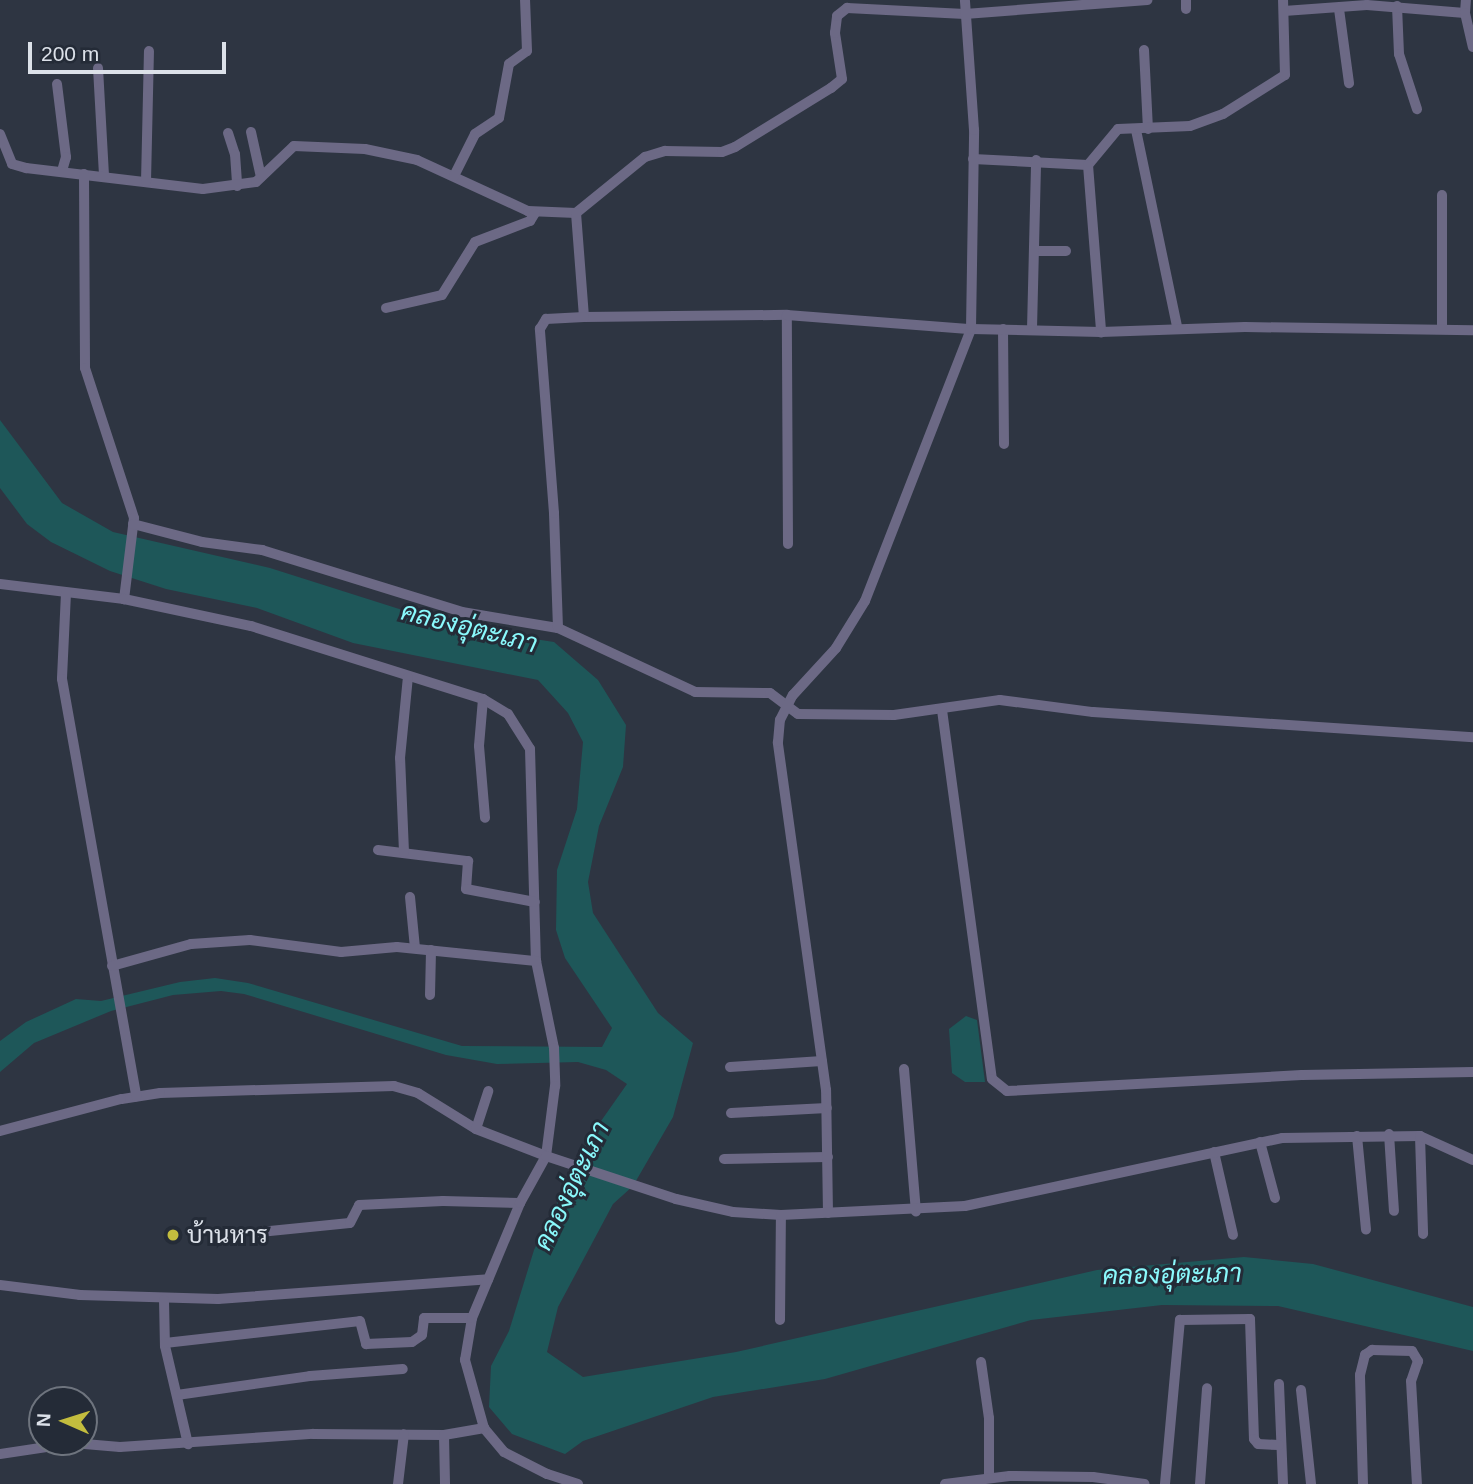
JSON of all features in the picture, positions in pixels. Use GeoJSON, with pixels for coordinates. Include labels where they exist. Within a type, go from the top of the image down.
{"type":"FeatureCollection","features":[{"type":"Feature","properties":{"kind":"street"},"geometry":{"type":"LineString","coordinates":[[454,176],[475,134],[499,118],[509,64],[527,51],[526,0]]}},
{"type":"Feature","properties":{"kind":"street"},"geometry":{"type":"LineString","coordinates":[[828,1213],[827,1108],[778,742],[787,707],[836,648],[865,601],[971,329],[973,159],[965,0]]}},
{"type":"Feature","properties":{"kind":"street"},"geometry":{"type":"LineString","coordinates":[[0,134],[12,164],[203,189],[237,186],[261,177],[294,146],[365,149],[416,160],[535,213],[576,213],[645,157],[665,151],[722,152],[735,147],[831,88],[842,79],[843,66],[835,33],[836,16],[853,3],[965,14],[1147,0]]}},
{"type":"Feature","properties":{"kind":"street"},"geometry":{"type":"LineString","coordinates":[[1466,0],[1465,13],[1473,47]]}},
{"type":"Feature","properties":{"kind":"street"},"geometry":{"type":"LineString","coordinates":[[1101,332],[1088,165],[1112,134],[1190,127],[1223,114],[1285,75],[1283,6],[1397,6],[1465,13]]}},
{"type":"Feature","properties":{"kind":"street"},"geometry":{"type":"LineString","coordinates":[[1342,6],[1349,83]]}},
{"type":"Feature","properties":{"kind":"street"},"geometry":{"type":"LineString","coordinates":[[1397,6],[1399,54],[1417,109]]}},
{"type":"Feature","properties":{"kind":"street"},"geometry":{"type":"LineString","coordinates":[[1144,50],[1148,129]]}},
{"type":"Feature","properties":{"kind":"street"},"geometry":{"type":"LineString","coordinates":[[146,182],[149,51]]}},
{"type":"Feature","properties":{"kind":"street"},"geometry":{"type":"LineString","coordinates":[[98,68],[104,176]]}},
{"type":"Feature","properties":{"kind":"street"},"geometry":{"type":"LineString","coordinates":[[57,84],[66,157],[62,171]]}},
{"type":"Feature","properties":{"kind":"street"},"geometry":{"type":"LineString","coordinates":[[1136,130],[1177,327]]}},
{"type":"Feature","properties":{"kind":"street"},"geometry":{"type":"LineString","coordinates":[[251,132],[261,177]]}},
{"type":"Feature","properties":{"kind":"street"},"geometry":{"type":"LineString","coordinates":[[228,133],[235,154],[237,186]]}},
{"type":"Feature","properties":{"kind":"street"},"geometry":{"type":"LineString","coordinates":[[973,159],[1036,160],[1065,167],[1088,165]]}},
{"type":"Feature","properties":{"kind":"street"},"geometry":{"type":"LineString","coordinates":[[1032,329],[1036,160]]}},
{"type":"Feature","properties":{"kind":"street"},"geometry":{"type":"LineString","coordinates":[[84,174],[85,368],[133,526],[124,599]]}},
{"type":"Feature","properties":{"kind":"street"},"geometry":{"type":"LineString","coordinates":[[1442,195],[1442,329]]}},
{"type":"Feature","properties":{"kind":"street"},"geometry":{"type":"LineString","coordinates":[[386,308],[442,295],[475,242],[530,221],[535,213]]}},
{"type":"Feature","properties":{"kind":"street"},"geometry":{"type":"LineString","coordinates":[[576,213],[584,317]]}},
{"type":"Feature","properties":{"kind":"street"},"geometry":{"type":"LineString","coordinates":[[1034,251],[1066,251]]}},
{"type":"Feature","properties":{"kind":"street"},"geometry":{"type":"LineString","coordinates":[[787,316],[788,544]]}},
{"type":"Feature","properties":{"kind":"street"},"geometry":{"type":"LineString","coordinates":[[558,628],[554,513],[540,329],[546,319],[787,316],[971,329],[1101,332],[1177,327],[1473,330]]}},
{"type":"Feature","properties":{"kind":"street"},"geometry":{"type":"LineString","coordinates":[[1003,329],[1004,444]]}},
{"type":"Feature","properties":{"kind":"street"},"geometry":{"type":"LineString","coordinates":[[133,526],[202,542],[262,550],[462,612],[558,628],[695,692],[770,693],[798,714],[894,715],[1009,700],[1093,712],[1473,737]]}},
{"type":"Feature","properties":{"kind":"street"},"geometry":{"type":"LineString","coordinates":[[0,584],[124,599],[251,626],[483,699],[508,713],[530,749],[536,961],[555,1064],[546,1156],[520,1203],[472,1318],[465,1360],[484,1428],[504,1452],[545,1479],[578,1484]]}},
{"type":"Feature","properties":{"kind":"street"},"geometry":{"type":"LineString","coordinates":[[66,593],[62,679],[136,1096]]}},
{"type":"Feature","properties":{"kind":"street"},"geometry":{"type":"LineString","coordinates":[[404,852],[400,758],[408,677]]}},
{"type":"Feature","properties":{"kind":"street"},"geometry":{"type":"LineString","coordinates":[[483,699],[479,746],[485,818]]}},
{"type":"Feature","properties":{"kind":"street"},"geometry":{"type":"LineString","coordinates":[[942,710],[992,1079],[1007,1091],[1302,1075],[1473,1072]]}},
{"type":"Feature","properties":{"kind":"street"},"geometry":{"type":"LineString","coordinates":[[378,850],[468,861],[466,889],[535,902]]}},
{"type":"Feature","properties":{"kind":"street"},"geometry":{"type":"LineString","coordinates":[[410,897],[415,948]]}},
{"type":"Feature","properties":{"kind":"street"},"geometry":{"type":"LineString","coordinates":[[112,966],[191,944],[250,940],[341,953],[415,948],[536,961]]}},
{"type":"Feature","properties":{"kind":"street"},"geometry":{"type":"LineString","coordinates":[[430,995],[431,950]]}},
{"type":"Feature","properties":{"kind":"street"},"geometry":{"type":"LineString","coordinates":[[730,1067],[822,1061]]}},
{"type":"Feature","properties":{"kind":"street"},"geometry":{"type":"LineString","coordinates":[[905,1069],[916,1211]]}},
{"type":"Feature","properties":{"kind":"street"},"geometry":{"type":"LineString","coordinates":[[0,1131],[136,1096],[394,1086],[418,1093],[475,1129],[633,1186],[733,1212],[781,1215],[916,1211],[1006,1198],[1260,1142],[1389,1134],[1420,1136],[1473,1160]]}},
{"type":"Feature","properties":{"kind":"street"},"geometry":{"type":"LineString","coordinates":[[475,1129],[488,1091]]}},
{"type":"Feature","properties":{"kind":"street"},"geometry":{"type":"LineString","coordinates":[[731,1113],[827,1108]]}},
{"type":"Feature","properties":{"kind":"street"},"geometry":{"type":"LineString","coordinates":[[1389,1134],[1394,1211]]}},
{"type":"Feature","properties":{"kind":"street"},"geometry":{"type":"LineString","coordinates":[[1357,1136],[1366,1230]]}},
{"type":"Feature","properties":{"kind":"street"},"geometry":{"type":"LineString","coordinates":[[1420,1136],[1423,1234]]}},
{"type":"Feature","properties":{"kind":"street"},"geometry":{"type":"LineString","coordinates":[[1260,1142],[1275,1198]]}},
{"type":"Feature","properties":{"kind":"street"},"geometry":{"type":"LineString","coordinates":[[1214,1152],[1233,1235]]}},
{"type":"Feature","properties":{"kind":"street"},"geometry":{"type":"LineString","coordinates":[[723,1159],[828,1157]]}},
{"type":"Feature","properties":{"kind":"street"},"geometry":{"type":"LineString","coordinates":[[260,1232],[350,1223],[359,1205],[443,1200],[520,1203]]}},
{"type":"Feature","properties":{"kind":"street"},"geometry":{"type":"LineString","coordinates":[[780,1320],[781,1215]]}},
{"type":"Feature","properties":{"kind":"street"},"geometry":{"type":"LineString","coordinates":[[0,1285],[164,1300],[488,1279]]}},
{"type":"Feature","properties":{"kind":"street"},"geometry":{"type":"LineString","coordinates":[[164,1300],[165,1343],[188,1444]]}},
{"type":"Feature","properties":{"kind":"street"},"geometry":{"type":"LineString","coordinates":[[165,1343],[360,1321],[366,1344],[412,1342],[422,1335],[424,1318],[472,1318]]}},
{"type":"Feature","properties":{"kind":"street"},"geometry":{"type":"LineString","coordinates":[[1166,1484],[1180,1320],[1250,1319],[1254,1439],[1258,1444],[1279,1445]]}},
{"type":"Feature","properties":{"kind":"street"},"geometry":{"type":"LineString","coordinates":[[1363,1484],[1360,1375],[1365,1355],[1372,1350],[1412,1351],[1418,1361],[1411,1381],[1417,1484]]}},
{"type":"Feature","properties":{"kind":"street"},"geometry":{"type":"LineString","coordinates":[[981,1362],[990,1430],[989,1478]]}},
{"type":"Feature","properties":{"kind":"street"},"geometry":{"type":"LineString","coordinates":[[177,1395],[310,1376],[403,1369]]}},
{"type":"Feature","properties":{"kind":"street"},"geometry":{"type":"LineString","coordinates":[[1279,1384],[1279,1445],[1283,1484]]}},
{"type":"Feature","properties":{"kind":"street"},"geometry":{"type":"LineString","coordinates":[[1200,1484],[1201,1419],[1207,1388]]}},
{"type":"Feature","properties":{"kind":"street"},"geometry":{"type":"LineString","coordinates":[[1301,1390],[1311,1484]]}},
{"type":"Feature","properties":{"kind":"street"},"geometry":{"type":"LineString","coordinates":[[0,1454],[73,1443],[120,1447],[313,1434],[444,1435],[484,1428]]}},
{"type":"Feature","properties":{"kind":"street"},"geometry":{"type":"LineString","coordinates":[[398,1484],[404,1434]]}},
{"type":"Feature","properties":{"kind":"street"},"geometry":{"type":"LineString","coordinates":[[444,1435],[446,1484]]}},
{"type":"Feature","properties":{"kind":"street"},"geometry":{"type":"LineString","coordinates":[[945,1484],[989,1478],[1145,1484]]}},
{"type":"Feature","properties":{"kind":"water","name":"คลองอุ่ตะเภา"},"geometry":{"type":"Polygon","coordinates":[[[0,420],[62,503],[113,532],[270,568],[456,627],[554,642],[598,680],[626,725],[623,767],[599,826],[588,882],[593,913],[658,1013],[693,1043],[673,1117],[633,1186],[613,1204],[558,1307],[547,1352],[583,1377],[736,1352],[1097,1270],[1244,1257],[1313,1264],[1473,1307],[1473,1351],[1278,1306],[1162,1305],[1031,1320],[825,1379],[713,1397],[583,1441],[565,1454],[512,1434],[489,1407],[491,1366],[509,1331],[534,1250],[587,1141],[627,1084],[606,1070],[578,1062],[497,1064],[446,1055],[244,994],[221,991],[173,995],[111,1011],[34,1043],[0,1072],[0,1041],[26,1022],[76,999],[101,1001],[180,982],[215,978],[248,983],[462,1046],[602,1047],[612,1028],[565,958],[556,930],[557,870],[577,809],[583,742],[568,713],[538,680],[353,643],[257,608],[166,589],[110,571],[51,542],[27,524],[0,488],[0,420]]]}},
{"type":"Feature","properties":{"kind":"water"},"geometry":{"type":"Polygon","coordinates":[[[966,1016],[977,1020],[985,1082],[965,1082],[952,1073],[949,1029],[966,1016]]]}},
{"type":"Feature","properties":{"kind":"place","name":"บ้านหาร"},"geometry":{"type":"Point","coordinates":[173,1235]}}]}
